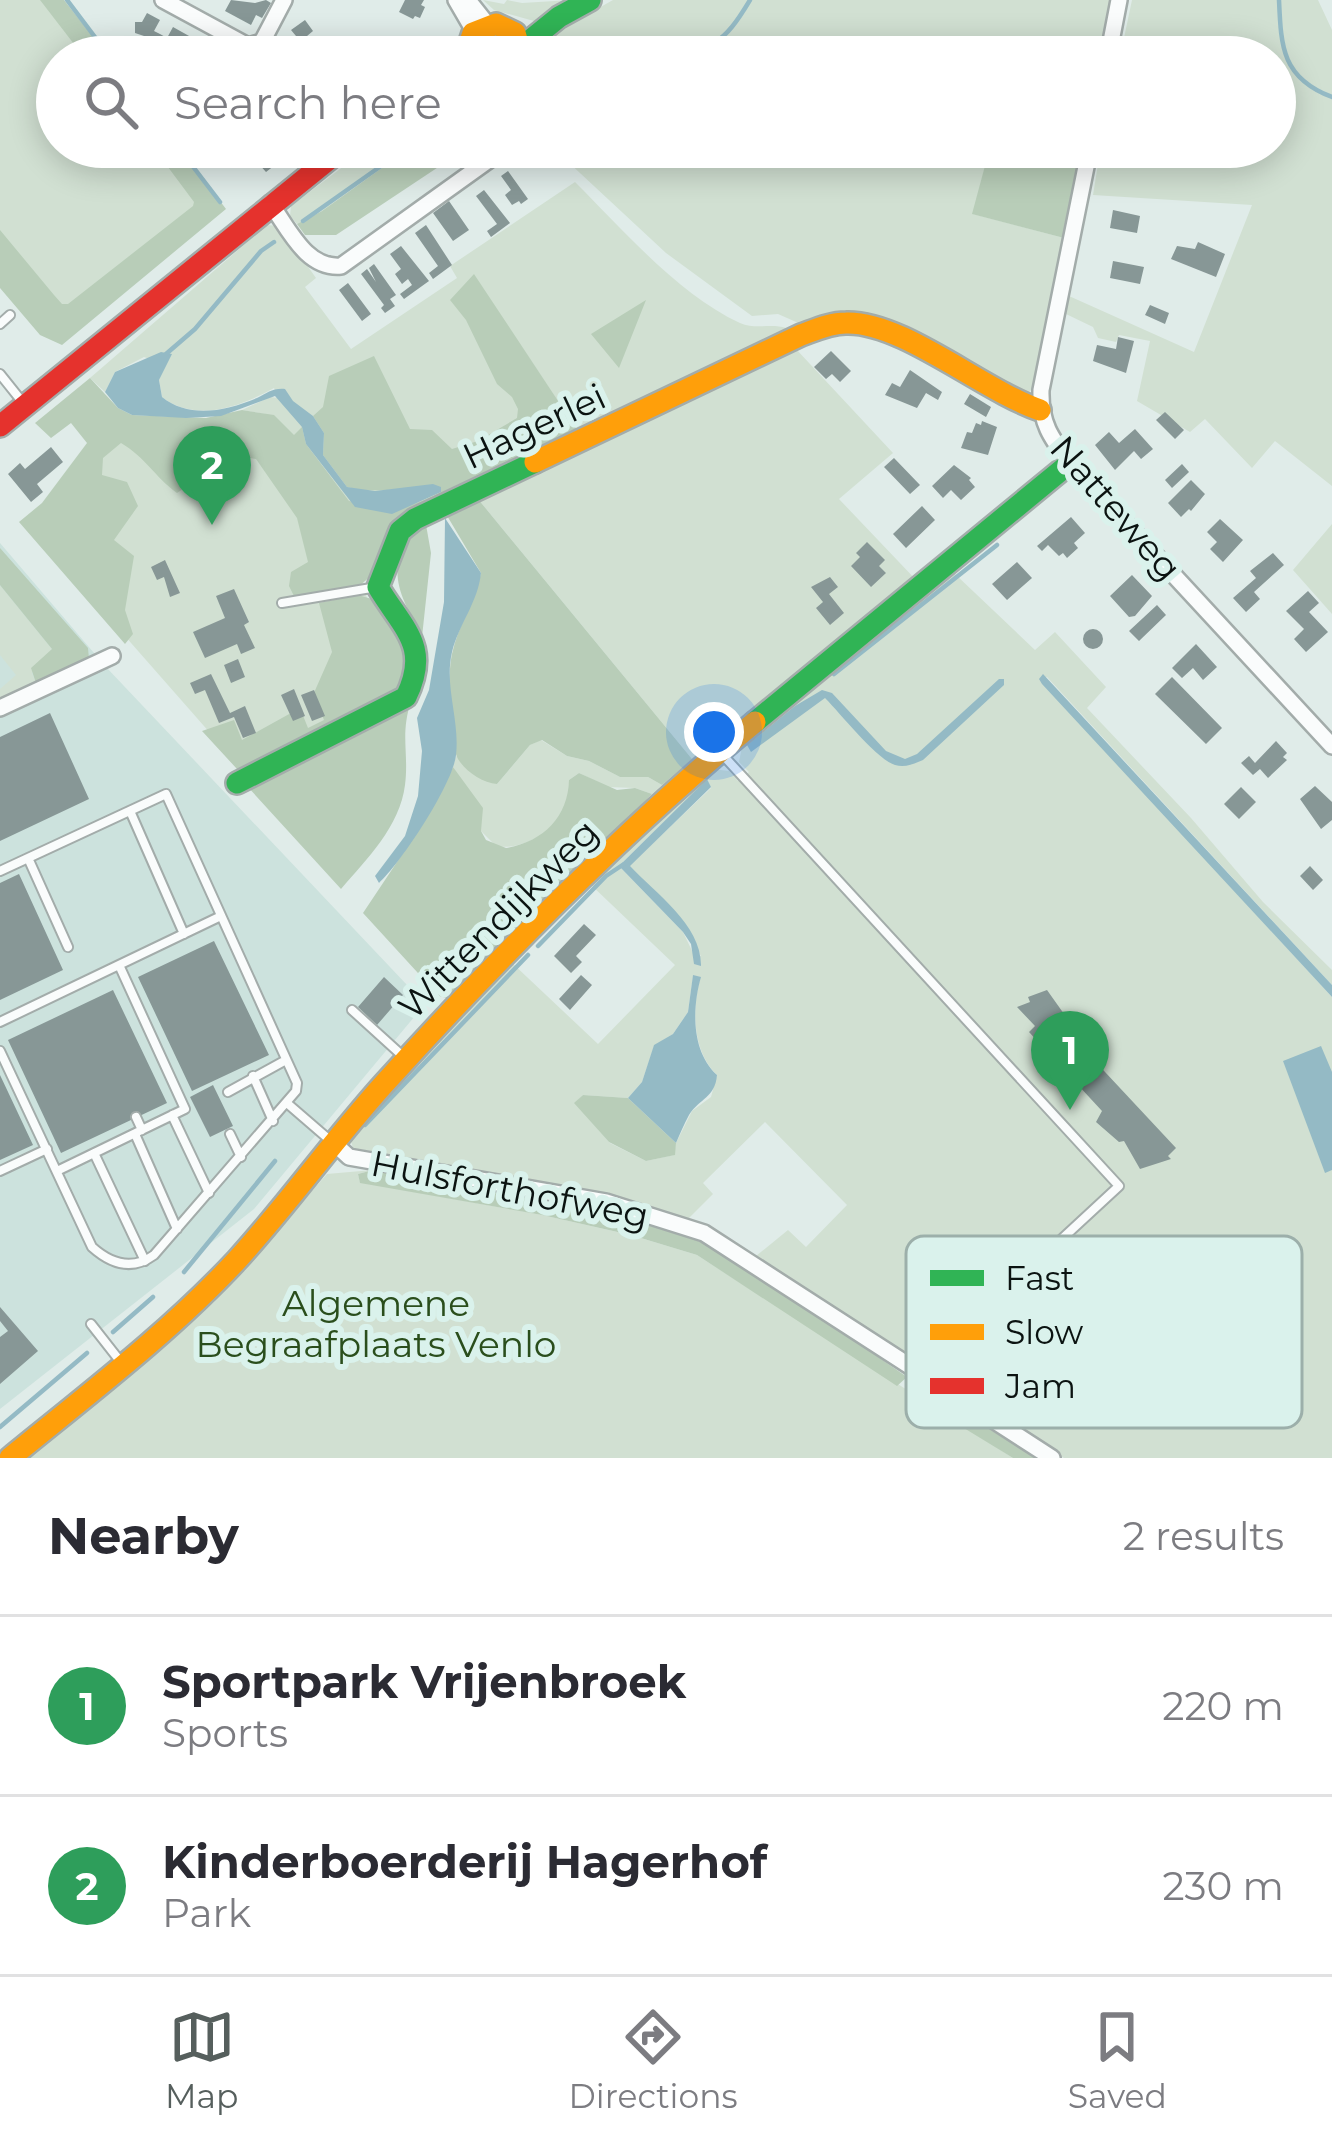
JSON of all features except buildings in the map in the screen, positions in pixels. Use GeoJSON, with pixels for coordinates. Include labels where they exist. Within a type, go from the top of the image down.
{"type":"FeatureCollection","features":[{"type":"Feature","properties":{"kind":"street"},"geometry":{"type":"LineString","coordinates":[[163,0],[230,36]]}},
{"type":"Feature","properties":{"kind":"street"},"geometry":{"type":"LineString","coordinates":[[260,36],[284,0]]}},
{"type":"Feature","properties":{"kind":"street"},"geometry":{"type":"LineString","coordinates":[[456,0],[481,28]]}},
{"type":"Feature","properties":{"kind":"street"},"geometry":{"type":"LineString","coordinates":[[468,0],[481,28]]}},
{"type":"Feature","properties":{"kind":"street"},"geometry":{"type":"LineString","coordinates":[[533,36],[590,0]]}},
{"type":"Feature","properties":{"kind":"street"},"geometry":{"type":"LineString","coordinates":[[1112,36],[1119,0]]}},
{"type":"Feature","properties":{"kind":"street"},"geometry":{"type":"LineString","coordinates":[[472,36],[481,28],[503,25],[512,36]]}},
{"type":"Feature","properties":{"kind":"street"},"geometry":{"type":"LineString","coordinates":[[0,426],[316,168]]}},
{"type":"Feature","properties":{"kind":"street"},"geometry":{"type":"LineString","coordinates":[[270,203],[312,261],[341,266],[478,168]]}},
{"type":"Feature","properties":{"kind":"street","name":"Natteweg"},"geometry":{"type":"LineString","coordinates":[[1086,168],[1040,410],[1047,434],[1332,746]]}},
{"type":"Feature","properties":{"kind":"street","name":"Hagerlei"},"geometry":{"type":"LineString","coordinates":[[378,587],[400,531],[415,519],[829,325],[855,323],[901,339],[1015,403],[1040,410]]}},
{"type":"Feature","properties":{"kind":"street","name":"Wittendijkweg"},"geometry":{"type":"LineString","coordinates":[[10,1458],[124,1365],[235,1262],[407,1060],[612,849],[719,751],[1070,463]]}},
{"type":"Feature","properties":{"kind":"street"},"geometry":{"type":"LineString","coordinates":[[237,784],[406,697],[413,684],[417,649],[412,633],[378,587]]}},
{"type":"Feature","properties":{"kind":"street"},"geometry":{"type":"LineString","coordinates":[[0,708],[112,656]]}},
{"type":"Feature","properties":{"kind":"street","name":"Hulsforthofweg"},"geometry":{"type":"LineString","coordinates":[[336,1145],[349,1157],[606,1202],[704,1233],[906,1367]]}},
{"type":"Feature","properties":{"kind":"street","name":"Hulsforthofweg"},"geometry":{"type":"LineString","coordinates":[[1003,1428],[1052,1458]]}},
{"type":"Feature","properties":{"kind":"lane"},"geometry":{"type":"LineString","coordinates":[[0,323],[10,315]]}},
{"type":"Feature","properties":{"kind":"lane"},"geometry":{"type":"LineString","coordinates":[[0,374],[25,405]]}},
{"type":"Feature","properties":{"kind":"lane"},"geometry":{"type":"LineString","coordinates":[[282,603],[378,587]]}},
{"type":"Feature","properties":{"kind":"lane"},"geometry":{"type":"LineString","coordinates":[[719,751],[1119,1186],[1065,1236]]}},
{"type":"Feature","properties":{"kind":"lane"},"geometry":{"type":"LineString","coordinates":[[0,871],[166,794],[297,1083],[288,1104],[178,1229],[145,1262],[116,1264],[92,1247],[0,1051]]}},
{"type":"Feature","properties":{"kind":"lane"},"geometry":{"type":"LineString","coordinates":[[130,811],[184,934]]}},
{"type":"Feature","properties":{"kind":"lane"},"geometry":{"type":"LineString","coordinates":[[28,858],[68,946]]}},
{"type":"Feature","properties":{"kind":"lane"},"geometry":{"type":"LineString","coordinates":[[0,1022],[221,916]]}},
{"type":"Feature","properties":{"kind":"lane"},"geometry":{"type":"LineString","coordinates":[[227,969],[242,962]]}},
{"type":"Feature","properties":{"kind":"lane"},"geometry":{"type":"LineString","coordinates":[[57,1171],[185,1109],[119,965]]}},
{"type":"Feature","properties":{"kind":"lane"},"geometry":{"type":"LineString","coordinates":[[352,1010],[407,1060]]}},
{"type":"Feature","properties":{"kind":"lane"},"geometry":{"type":"LineString","coordinates":[[255,1027],[268,1021]]}},
{"type":"Feature","properties":{"kind":"lane"},"geometry":{"type":"LineString","coordinates":[[135,1036],[148,1029]]}},
{"type":"Feature","properties":{"kind":"lane"},"geometry":{"type":"LineString","coordinates":[[228,1092],[286,1060]]}},
{"type":"Feature","properties":{"kind":"lane"},"geometry":{"type":"LineString","coordinates":[[254,1076],[273,1121]]}},
{"type":"Feature","properties":{"kind":"lane"},"geometry":{"type":"LineString","coordinates":[[288,1104],[336,1145]]}},
{"type":"Feature","properties":{"kind":"lane"},"geometry":{"type":"LineString","coordinates":[[172,1115],[209,1193]]}},
{"type":"Feature","properties":{"kind":"lane"},"geometry":{"type":"LineString","coordinates":[[136,1117],[178,1229]]}},
{"type":"Feature","properties":{"kind":"lane"},"geometry":{"type":"LineString","coordinates":[[230,1134],[241,1157]]}},
{"type":"Feature","properties":{"kind":"lane"},"geometry":{"type":"LineString","coordinates":[[0,1171],[47,1150]]}},
{"type":"Feature","properties":{"kind":"lane"},"geometry":{"type":"LineString","coordinates":[[94,1153],[145,1262]]}},
{"type":"Feature","properties":{"kind":"lane"},"geometry":{"type":"LineString","coordinates":[[92,1324],[124,1365]]}},
{"type":"Feature","properties":{"kind":"shaded area"},"geometry":{"type":"Polygon","coordinates":[[[40,0],[64,0],[92,36],[68,36],[40,0]]]}},
{"type":"Feature","properties":{"kind":"shaded area"},"geometry":{"type":"Polygon","coordinates":[[[169,168],[195,168],[226,209],[62,345],[40,335],[0,288],[0,230],[62,304],[68,304],[194,202],[169,168]]]}},
{"type":"Feature","properties":{"kind":"shaded area"},"geometry":{"type":"Polygon","coordinates":[[[382,168],[437,168],[336,235],[305,235],[297,224],[382,168]]]}},
{"type":"Feature","properties":{"kind":"shaded area"},"geometry":{"type":"Polygon","coordinates":[[[984,168],[1079,168],[1064,238],[972,214],[984,168]]]}},
{"type":"Feature","properties":{"kind":"shaded area"},"geometry":{"type":"Polygon","coordinates":[[[474,274],[580,434],[390,540],[371,576],[359,586],[294,596],[289,586],[291,572],[308,562],[297,518],[256,459],[232,455],[177,493],[121,443],[103,458],[102,475],[127,482],[138,506],[114,540],[134,556],[125,610],[133,634],[125,644],[19,522],[42,503],[87,443],[71,423],[51,438],[35,423],[90,378],[118,408],[132,415],[206,418],[242,410],[274,415],[294,435],[302,427],[306,444],[349,501],[396,507],[441,492],[347,487],[323,455],[324,433],[313,416],[323,407],[329,376],[374,356],[410,429],[432,430],[452,449],[478,441],[517,418],[512,397],[497,384],[466,320],[450,300],[474,274]]]}},
{"type":"Feature","properties":{"kind":"shaded area"},"geometry":{"type":"Polygon","coordinates":[[[646,300],[619,368],[591,334],[646,300]]]}},
{"type":"Feature","properties":{"kind":"shaded area"},"geometry":{"type":"Polygon","coordinates":[[[478,499],[692,759],[662,785],[648,777],[620,777],[567,756],[542,740],[530,745],[497,784],[475,776],[458,759],[451,723],[450,664],[481,573],[446,514],[478,499]]]}},
{"type":"Feature","properties":{"kind":"shaded area"},"geometry":{"type":"Polygon","coordinates":[[[425,519],[431,553],[422,637],[400,590],[398,563],[425,519]]]}},
{"type":"Feature","properties":{"kind":"shaded area"},"geometry":{"type":"Polygon","coordinates":[[[0,543],[106,667],[425,1004],[254,1209],[0,1409],[0,543]]]}},
{"type":"Feature","properties":{"kind":"shaded area"},"geometry":{"type":"Polygon","coordinates":[[[0,548],[88,648],[89,659],[36,683],[31,668],[52,649],[0,585],[0,548]]]}},
{"type":"Feature","properties":{"kind":"shaded area"},"geometry":{"type":"Polygon","coordinates":[[[358,595],[379,601],[413,656],[399,690],[237,769],[202,731],[234,720],[242,740],[300,708],[308,728],[324,720],[313,695],[332,652],[319,603],[358,595]]]}},
{"type":"Feature","properties":{"kind":"shaded area"},"geometry":{"type":"Polygon","coordinates":[[[411,701],[406,774],[397,814],[341,889],[247,786],[411,701]]]}},
{"type":"Feature","properties":{"kind":"shaded area"},"geometry":{"type":"Polygon","coordinates":[[[453,767],[483,808],[481,831],[486,840],[506,848],[531,840],[551,826],[564,805],[569,780],[579,773],[617,790],[635,788],[652,794],[450,999],[439,996],[363,913],[425,820],[453,767]]]}},
{"type":"Feature","properties":{"kind":"shaded area"},"geometry":{"type":"Polygon","coordinates":[[[583,1095],[628,1098],[676,1143],[675,1155],[646,1161],[609,1142],[574,1103],[583,1095]]]}},
{"type":"Feature","properties":{"kind":"shaded area"},"geometry":{"type":"Polygon","coordinates":[[[373,1170],[544,1195],[671,1229],[758,1275],[906,1378],[897,1386],[697,1255],[542,1215],[360,1183],[358,1174],[373,1170]]]}},
{"type":"Feature","properties":{"kind":"shaded area"},"geometry":{"type":"Polygon","coordinates":[[[964,1428],[988,1428],[1034,1457],[1013,1458],[964,1428]]]}},
{"type":"Feature","properties":{"kind":"green space"},"geometry":{"type":"Polygon","coordinates":[[[0,0],[49,0],[77,36],[36,36],[36,168],[181,168],[210,205],[64,329],[0,245],[0,0]]]}},
{"type":"Feature","properties":{"kind":"green space"},"geometry":{"type":"Polygon","coordinates":[[[483,0],[504,4],[507,0],[571,0],[534,21],[494,10],[483,0]]]}},
{"type":"Feature","properties":{"kind":"green space"},"geometry":{"type":"Polygon","coordinates":[[[613,0],[1112,0],[1105,36],[549,36],[613,0]]]}},
{"type":"Feature","properties":{"kind":"green space"},"geometry":{"type":"Polygon","coordinates":[[[1132,0],[1318,0],[1332,30],[1332,486],[1275,441],[1252,468],[1205,419],[1190,432],[1137,401],[1150,341],[1119,335],[1116,342],[1098,338],[1093,327],[1066,314],[1069,296],[1194,352],[1252,205],[1093,195],[1097,168],[1296,168],[1296,36],[1124,36],[1132,0]]]}},
{"type":"Feature","properties":{"kind":"green space"},"geometry":{"type":"Polygon","coordinates":[[[341,168],[382,168],[297,224],[290,216],[291,206],[341,168]]]}},
{"type":"Feature","properties":{"kind":"green space"},"geometry":{"type":"Polygon","coordinates":[[[575,168],[985,168],[973,214],[1064,238],[1035,386],[1028,393],[955,353],[904,333],[803,325],[778,314],[752,316],[666,253],[575,168]]]}},
{"type":"Feature","properties":{"kind":"green space"},"geometry":{"type":"Polygon","coordinates":[[[575,182],[695,296],[740,323],[786,328],[787,334],[580,434],[473,274],[566,428],[394,521],[362,576],[388,693],[240,767],[30,528],[103,431],[265,414],[242,410],[270,397],[279,398],[274,388],[218,409],[175,405],[162,397],[159,380],[164,364],[144,357],[115,372],[105,392],[90,378],[267,225],[279,226],[316,278],[305,287],[351,349],[457,278],[450,266],[575,182]]]}},
{"type":"Feature","properties":{"kind":"green space"},"geometry":{"type":"Polygon","coordinates":[[[796,349],[893,453],[839,499],[918,582],[692,759],[478,499],[796,349]]]}},
{"type":"Feature","properties":{"kind":"green space"},"geometry":{"type":"Polygon","coordinates":[[[1332,524],[1332,614],[1293,570],[1332,524]]]}},
{"type":"Feature","properties":{"kind":"green space"},"geometry":{"type":"Polygon","coordinates":[[[955,574],[1035,650],[1055,632],[1106,687],[1087,708],[1263,902],[1332,970],[1332,985],[1047,677],[1040,679],[1332,997],[1332,1458],[1064,1458],[1016,1428],[1302,1428],[1302,1236],[906,1236],[906,1355],[756,1256],[788,1230],[806,1247],[847,1205],[765,1122],[703,1183],[713,1194],[688,1219],[605,1194],[353,1148],[350,1138],[510,961],[598,1044],[675,965],[589,883],[711,769],[729,771],[738,781],[749,772],[739,762],[743,742],[955,574]],[[707,780],[619,866],[683,932],[694,955],[701,956],[670,907],[629,866],[711,788],[707,780]],[[693,976],[688,1012],[673,1034],[654,1046],[642,1082],[628,1098],[583,1095],[575,1103],[610,1143],[646,1161],[674,1155],[692,1111],[711,1097],[717,1075],[703,1054],[695,1016],[700,978],[693,976]]]}},
{"type":"Feature","properties":{"kind":"green space"},"geometry":{"type":"Polygon","coordinates":[[[0,585],[52,649],[32,673],[36,683],[0,699],[0,689],[16,675],[0,655],[0,585]]]}},
{"type":"Feature","properties":{"kind":"green space"},"geometry":{"type":"Polygon","coordinates":[[[541,740],[620,777],[648,777],[662,785],[652,794],[608,787],[579,773],[569,780],[566,807],[553,826],[525,843],[496,846],[481,831],[453,767],[456,756],[497,784],[530,745],[541,740]]]}},
{"type":"Feature","properties":{"kind":"green space","name":"Algemene Begraafplaats Venlo"},"geometry":{"type":"Polygon","coordinates":[[[373,1170],[358,1174],[360,1182],[542,1215],[697,1255],[906,1389],[906,1428],[966,1428],[1013,1458],[27,1458],[214,1302],[327,1174],[373,1170]]]}},
{"type":"Feature","properties":{"kind":"water"},"geometry":{"type":"Polygon","coordinates":[[[161,352],[172,354],[159,380],[162,397],[173,404],[220,409],[285,389],[324,433],[323,455],[347,487],[375,491],[433,484],[441,492],[392,514],[355,507],[306,444],[302,427],[275,396],[221,416],[132,415],[118,408],[105,392],[115,372],[161,352]]]}},
{"type":"Feature","properties":{"kind":"water"},"geometry":{"type":"Polygon","coordinates":[[[445,518],[481,573],[450,665],[456,755],[425,822],[379,883],[375,876],[405,836],[418,796],[422,751],[417,718],[429,690],[444,602],[445,518]]]}},
{"type":"Feature","properties":{"kind":"water"},"geometry":{"type":"Polygon","coordinates":[[[1043,674],[1332,985],[1332,997],[1042,684],[1043,674]]]}},
{"type":"Feature","properties":{"kind":"water"},"geometry":{"type":"Polygon","coordinates":[[[1004,679],[1004,685],[923,760],[909,765],[895,765],[878,754],[825,698],[751,752],[747,745],[822,690],[832,693],[886,751],[905,759],[917,754],[1004,679]]]}},
{"type":"Feature","properties":{"kind":"water"},"geometry":{"type":"Polygon","coordinates":[[[707,779],[711,787],[630,866],[686,923],[701,966],[694,964],[691,944],[683,932],[619,866],[707,779]]]}},
{"type":"Feature","properties":{"kind":"water"},"geometry":{"type":"Polygon","coordinates":[[[693,975],[701,977],[695,1015],[698,1042],[717,1075],[713,1089],[689,1115],[676,1143],[628,1098],[642,1082],[654,1045],[673,1034],[688,1012],[693,975]]]}},
{"type":"Feature","properties":{"kind":"water"},"geometry":{"type":"Polygon","coordinates":[[[1321,1046],[1332,1072],[1332,1170],[1325,1173],[1283,1061],[1321,1046]]]}},
{"type":"Feature","properties":{"kind":"waterway"},"geometry":{"type":"LineString","coordinates":[[67,0],[94,36]]}},
{"type":"Feature","properties":{"kind":"waterway"},"geometry":{"type":"LineString","coordinates":[[724,36],[750,0]]}},
{"type":"Feature","properties":{"kind":"waterway"},"geometry":{"type":"LineString","coordinates":[[1279,0],[1282,36]]}},
{"type":"Feature","properties":{"kind":"waterway"},"geometry":{"type":"LineString","coordinates":[[1296,72],[1332,97]]}},
{"type":"Feature","properties":{"kind":"waterway"},"geometry":{"type":"LineString","coordinates":[[194,168],[220,202]]}},
{"type":"Feature","properties":{"kind":"waterway"},"geometry":{"type":"LineString","coordinates":[[303,221],[378,168]]}},
{"type":"Feature","properties":{"kind":"waterway"},"geometry":{"type":"LineString","coordinates":[[166,354],[274,242]]}},
{"type":"Feature","properties":{"kind":"waterway"},"geometry":{"type":"LineString","coordinates":[[834,674],[997,545]]}},
{"type":"Feature","properties":{"kind":"waterway"},"geometry":{"type":"LineString","coordinates":[[538,946],[606,876],[624,864]]}},
{"type":"Feature","properties":{"kind":"waterway"},"geometry":{"type":"LineString","coordinates":[[365,1125],[528,955]]}},
{"type":"Feature","properties":{"kind":"waterway"},"geometry":{"type":"LineString","coordinates":[[184,1272],[275,1161]]}},
{"type":"Feature","properties":{"kind":"waterway"},"geometry":{"type":"LineString","coordinates":[[113,1332],[153,1297]]}},
{"type":"Feature","properties":{"kind":"waterway"},"geometry":{"type":"LineString","coordinates":[[0,1427],[87,1353]]}},
{"type":"Feature","properties":{"kind":"traffic: fast"},"geometry":{"type":"LineString","coordinates":[[536,36],[590,0]]}},
{"type":"Feature","properties":{"kind":"traffic: fast"},"geometry":{"type":"LineString","coordinates":[[237,783],[406,697],[415,651],[378,587],[400,531],[415,519],[535,462]]}},
{"type":"Feature","properties":{"kind":"traffic: fast"},"geometry":{"type":"LineString","coordinates":[[755,722],[1070,463]]}},
{"type":"Feature","properties":{"kind":"traffic: slow"},"geometry":{"type":"LineString","coordinates":[[472,36],[496,24],[516,36]]}},
{"type":"Feature","properties":{"kind":"traffic: slow"},"geometry":{"type":"LineString","coordinates":[[535,462],[801,335],[840,323],[892,333],[1040,410]]}},
{"type":"Feature","properties":{"kind":"traffic: slow"},"geometry":{"type":"LineString","coordinates":[[10,1458],[211,1287],[383,1085],[471,990],[609,851],[755,722]]}},
{"type":"Feature","properties":{"kind":"traffic: jam"},"geometry":{"type":"LineString","coordinates":[[0,426],[318,168]]}},
{"type":"Feature","properties":{"kind":"place","name":"Kinderboerderij Hagerhof"},"geometry":{"type":"Point","coordinates":[212,525]}},
{"type":"Feature","properties":{"kind":"place","name":"Sportpark Vrijenbroek"},"geometry":{"type":"Point","coordinates":[1070,1110]}}]}
